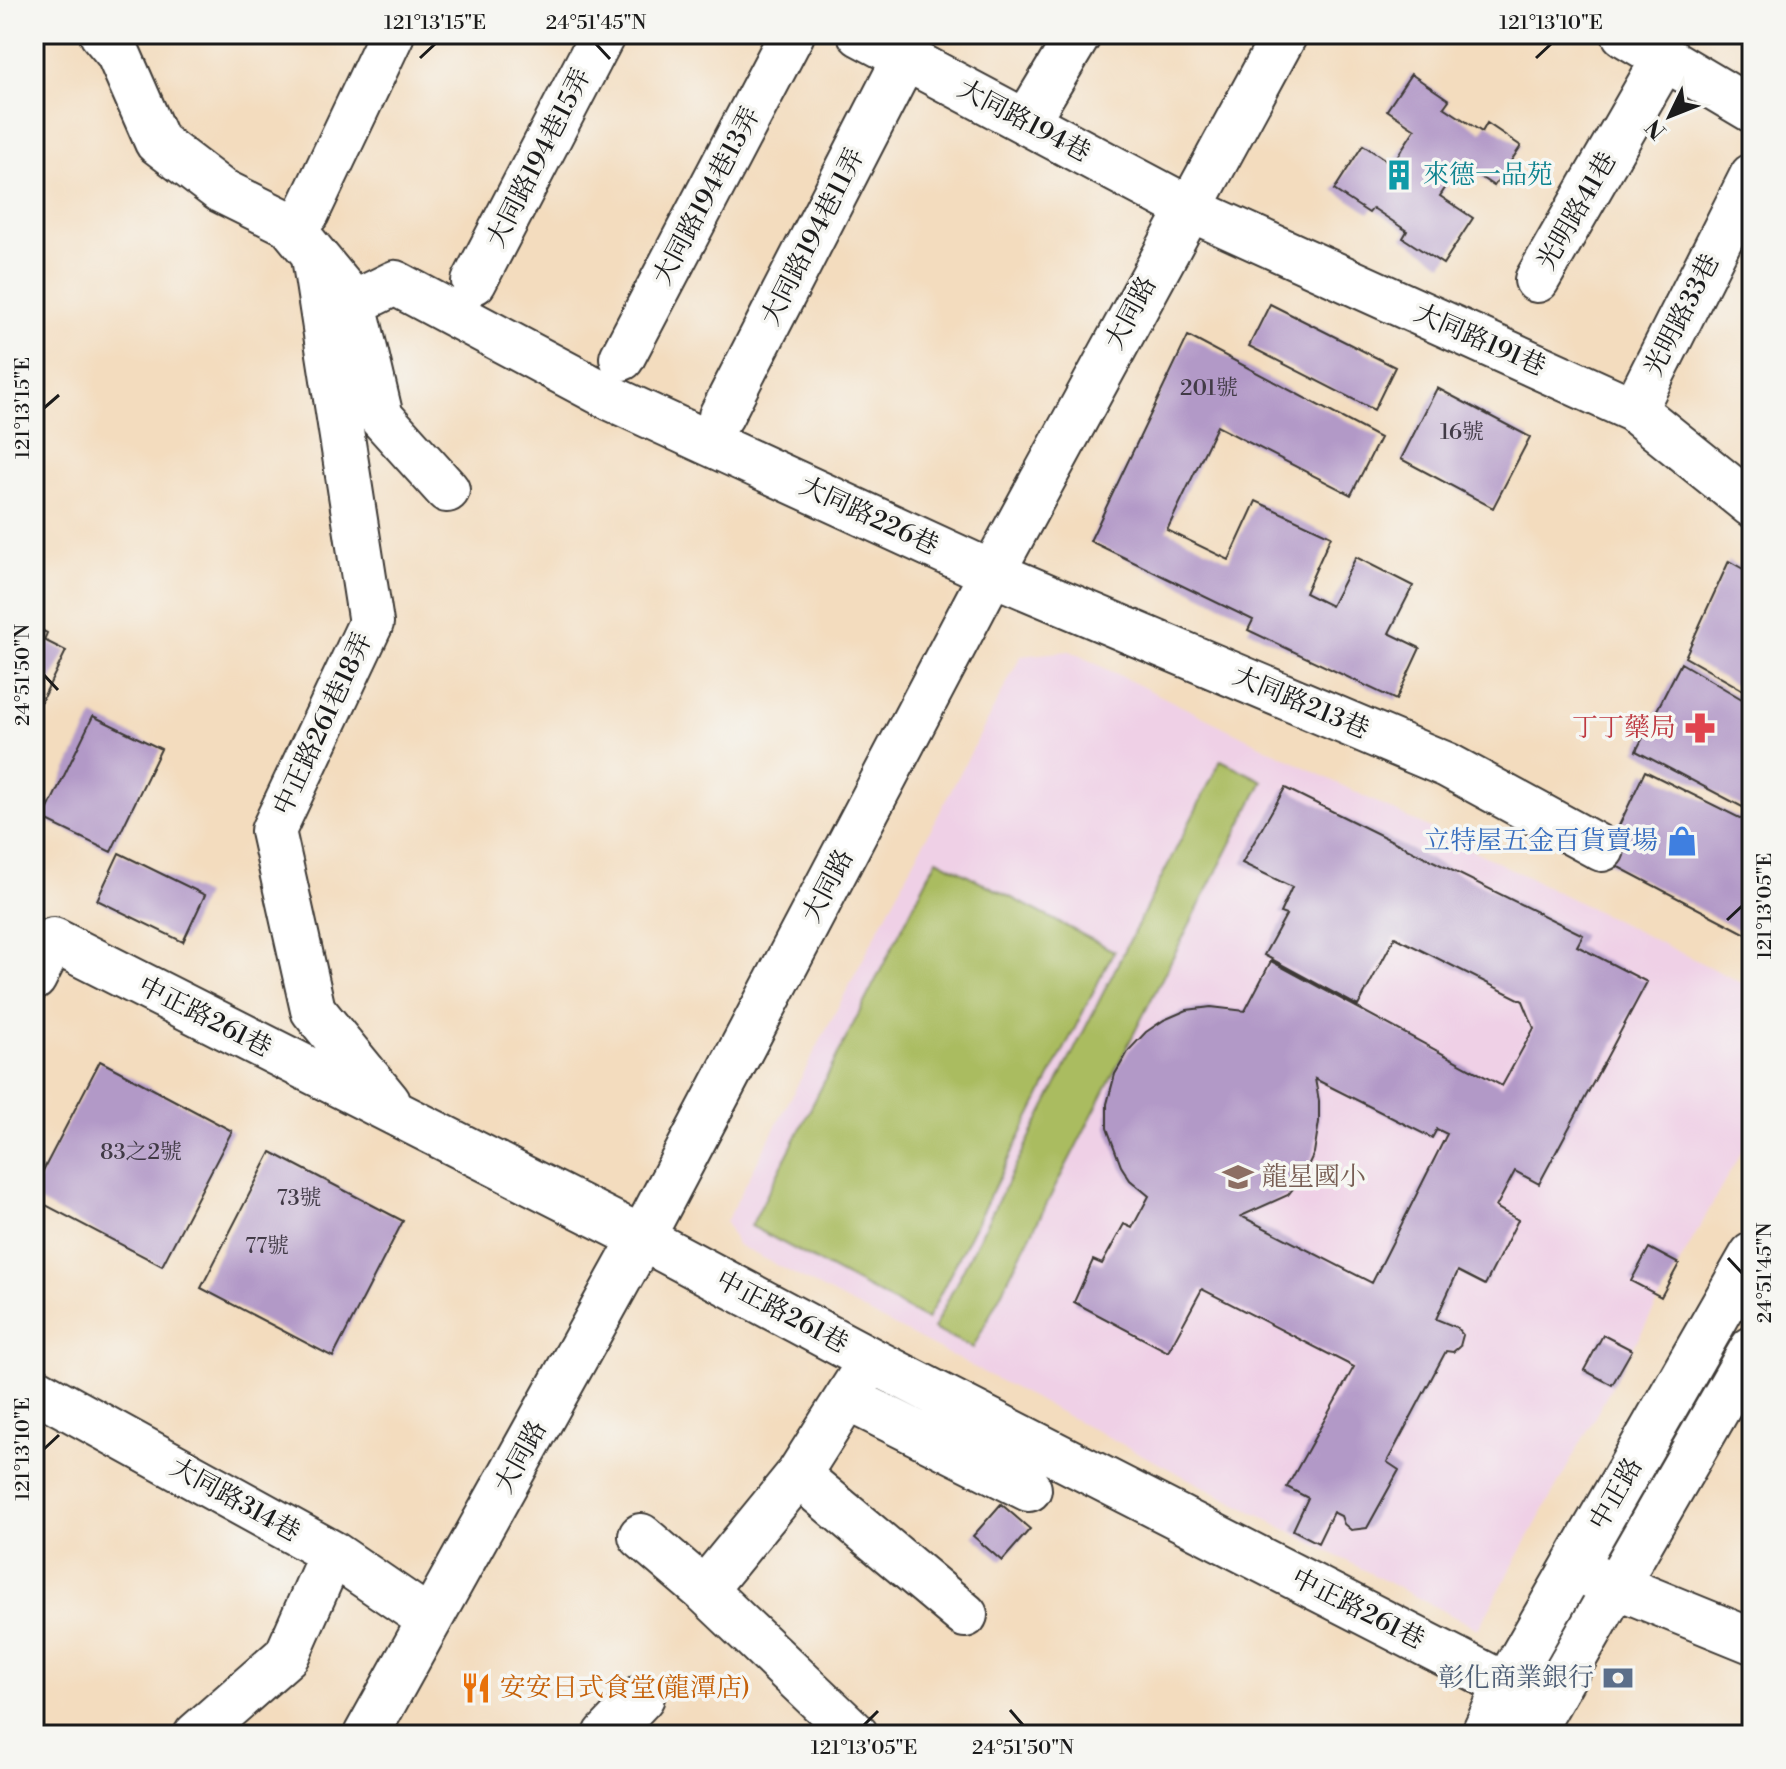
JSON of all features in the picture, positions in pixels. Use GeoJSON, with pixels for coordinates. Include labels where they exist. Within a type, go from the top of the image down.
{"type":"FeatureCollection","features":[{"type":"Feature","properties":{"kind":"street"},"geometry":{"type":"LineString","coordinates":[[102,34],[118,53],[157,142],[220,190],[310,234],[354,303],[381,417],[447,490]]}},
{"type":"Feature","properties":{"kind":"street"},"geometry":{"type":"LineString","coordinates":[[310,234],[392,34]]}},
{"type":"Feature","properties":{"kind":"street","name":"大同路194巷15弄"},"geometry":{"type":"LineString","coordinates":[[474,282],[603,34]]}},
{"type":"Feature","properties":{"kind":"street","name":"大同路194巷13弄"},"geometry":{"type":"LineString","coordinates":[[622,358],[792,34]]}},
{"type":"Feature","properties":{"kind":"street"},"geometry":{"type":"LineString","coordinates":[[1026,122],[1079,34]]}},
{"type":"Feature","properties":{"kind":"street","name":"大同路"},"geometry":{"type":"LineString","coordinates":[[366,1735],[642,1238],[992,573],[1285,34]]}},
{"type":"Feature","properties":{"kind":"street"},"geometry":{"type":"LineString","coordinates":[[1624,34],[1752,110]]}},
{"type":"Feature","properties":{"kind":"street","name":"大同路194巷"},"geometry":{"type":"LineString","coordinates":[[876,41],[1188,208]]}},
{"type":"Feature","properties":{"kind":"street","name":"大同路194巷11弄"},"geometry":{"type":"LineString","coordinates":[[721,416],[876,41]]}},
{"type":"Feature","properties":{"kind":"street","name":"光明路41巷"},"geometry":{"type":"LineString","coordinates":[[1537,280],[1664,59]]}},
{"type":"Feature","properties":{"kind":"street","name":"光明路33巷"},"geometry":{"type":"LineString","coordinates":[[1634,410],[1752,176]]}},
{"type":"Feature","properties":{"kind":"street","name":"大同路191巷"},"geometry":{"type":"LineString","coordinates":[[1188,208],[1634,410],[1752,505]]}},
{"type":"Feature","properties":{"kind":"street","name":"中正路261巷18弄"},"geometry":{"type":"LineString","coordinates":[[310,234],[371,623],[273,831],[313,1010],[398,1115]]}},
{"type":"Feature","properties":{"kind":"street","name":"大同路226巷"},"geometry":{"type":"LineString","coordinates":[[354,303],[395,283],[613,399],[992,573]]}},
{"type":"Feature","properties":{"kind":"street","name":"大同路213巷"},"geometry":{"type":"LineString","coordinates":[[992,573],[1447,765],[1602,849]]}},
{"type":"Feature","properties":{"kind":"street","name":"中正路261巷"},"geometry":{"type":"LineString","coordinates":[[34,978],[53,940],[642,1238],[871,1360],[1506,1685],[1538,1720]]}},
{"type":"Feature","properties":{"kind":"street","name":"中正路"},"geometry":{"type":"LineString","coordinates":[[1483,1735],[1506,1685],[1752,1255]]}},
{"type":"Feature","properties":{"kind":"street","name":"中正路"},"geometry":{"type":"LineString","coordinates":[[1538,1720],[1752,1349]]}},
{"type":"Feature","properties":{"kind":"street"},"geometry":{"type":"LineString","coordinates":[[704,1590],[798,1475],[871,1360]]}},
{"type":"Feature","properties":{"kind":"street","name":"大同路314巷"},"geometry":{"type":"LineString","coordinates":[[34,1389],[332,1553],[430,1620]]}},
{"type":"Feature","properties":{"kind":"street"},"geometry":{"type":"LineString","coordinates":[[847,1398],[1029,1489]]}},
{"type":"Feature","properties":{"kind":"street"},"geometry":{"type":"LineString","coordinates":[[798,1475],[965,1615]]}},
{"type":"Feature","properties":{"kind":"street"},"geometry":{"type":"LineString","coordinates":[[641,1536],[704,1590],[856,1735]]}},
{"type":"Feature","properties":{"kind":"street"},"geometry":{"type":"LineString","coordinates":[[196,1735],[287,1655],[332,1553]]}},
{"type":"Feature","properties":{"kind":"street"},"geometry":{"type":"LineString","coordinates":[[1574,1569],[1752,1641]]}},
{"type":"Feature","properties":{"kind":"street"},"geometry":{"type":"LineString","coordinates":[[606,1735],[642,1697]]}},
{"type":"Feature","properties":{"kind":"shaded area","name":"龍星國小"},"geometry":{"type":"Polygon","coordinates":[[[1070,651],[1752,988],[1752,1132],[1478,1629],[736,1244],[726,1222],[1021,656],[1070,651]]]}},
{"type":"Feature","properties":{"kind":"green space"},"geometry":{"type":"Polygon","coordinates":[[[1221,760],[1263,781],[973,1348],[933,1329],[1221,760]]]}},
{"type":"Feature","properties":{"kind":"green space"},"geometry":{"type":"Polygon","coordinates":[[[937,859],[1114,951],[927,1320],[751,1226],[937,859]]]}},
{"type":"Feature","properties":{"kind":"building","name":"來德一品苑"},"geometry":{"type":"Polygon","coordinates":[[[1411,74],[1449,100],[1444,107],[1482,132],[1487,123],[1521,146],[1494,186],[1461,164],[1440,196],[1473,218],[1443,264],[1403,238],[1407,231],[1373,208],[1369,213],[1334,190],[1363,145],[1392,164],[1415,129],[1387,110],[1411,74]]]}},
{"type":"Feature","properties":{"kind":"building"},"geometry":{"type":"Polygon","coordinates":[[[1270,304],[1395,367],[1374,410],[1249,346],[1270,304]]]}},
{"type":"Feature","properties":{"kind":"building"},"geometry":{"type":"Polygon","coordinates":[[[1188,336],[1380,438],[1351,495],[1217,426],[1167,530],[1229,560],[1256,501],[1331,536],[1305,593],[1331,606],[1356,557],[1413,586],[1389,633],[1420,648],[1396,700],[1248,630],[1253,620],[1090,541],[1188,336]]]}},
{"type":"Feature","properties":{"kind":"building"},"geometry":{"type":"Polygon","coordinates":[[[1437,388],[1530,437],[1493,508],[1401,459],[1437,388]]]}},
{"type":"Feature","properties":{"kind":"building"},"geometry":{"type":"Polygon","coordinates":[[[1729,561],[1752,574],[1752,695],[1685,657],[1729,561]]]}},
{"type":"Feature","properties":{"kind":"building"},"geometry":{"type":"Polygon","coordinates":[[[34,626],[47,633],[44,640],[66,651],[34,716],[34,626]]]}},
{"type":"Feature","properties":{"kind":"building","name":"丁丁藥局"},"geometry":{"type":"Polygon","coordinates":[[[1681,663],[1752,705],[1752,812],[1636,751],[1681,663]]]}},
{"type":"Feature","properties":{"kind":"building"},"geometry":{"type":"Polygon","coordinates":[[[93,716],[161,749],[111,852],[43,819],[93,716]]]}},
{"type":"Feature","properties":{"kind":"building","name":"立特屋五金百貨賣場"},"geometry":{"type":"Polygon","coordinates":[[[1645,771],[1752,824],[1752,937],[1603,859],[1645,771]]]}},
{"type":"Feature","properties":{"kind":"building"},"geometry":{"type":"Polygon","coordinates":[[[1285,788],[1583,935],[1577,946],[1647,982],[1539,1184],[1515,1171],[1496,1207],[1518,1220],[1485,1285],[1458,1271],[1436,1319],[1456,1327],[1463,1335],[1460,1346],[1453,1352],[1446,1351],[1387,1462],[1399,1470],[1367,1528],[1351,1530],[1341,1516],[1333,1512],[1318,1543],[1293,1530],[1308,1498],[1287,1487],[1354,1367],[1202,1289],[1168,1352],[1074,1302],[1093,1260],[1102,1264],[1124,1224],[1132,1228],[1149,1196],[1130,1180],[1121,1166],[1107,1128],[1107,1104],[1115,1074],[1129,1050],[1146,1032],[1164,1020],[1187,1010],[1211,1007],[1245,1011],[1271,961],[1502,1086],[1534,1028],[1523,1001],[1395,937],[1358,1006],[1264,955],[1286,915],[1280,913],[1292,887],[1242,863],[1285,788]],[[1315,1079],[1319,1122],[1314,1153],[1303,1176],[1288,1195],[1241,1216],[1372,1283],[1447,1134],[1437,1129],[1432,1138],[1315,1079]]]}},
{"type":"Feature","properties":{"kind":"building"},"geometry":{"type":"Polygon","coordinates":[[[119,853],[205,895],[183,942],[97,900],[119,853]]]}},
{"type":"Feature","properties":{"kind":"building"},"geometry":{"type":"Polygon","coordinates":[[[100,1061],[232,1131],[162,1266],[34,1199],[34,1188],[100,1061]]]}},
{"type":"Feature","properties":{"kind":"building"},"geometry":{"type":"Polygon","coordinates":[[[271,1152],[403,1221],[333,1357],[201,1288],[271,1152]]]}},
{"type":"Feature","properties":{"kind":"building"},"geometry":{"type":"Polygon","coordinates":[[[1649,1248],[1679,1264],[1661,1297],[1631,1281],[1649,1248]]]}},
{"type":"Feature","properties":{"kind":"building"},"geometry":{"type":"Polygon","coordinates":[[[1603,1335],[1632,1350],[1612,1385],[1584,1370],[1603,1335]]]}},
{"type":"Feature","properties":{"kind":"building"},"geometry":{"type":"Polygon","coordinates":[[[1001,1504],[1030,1529],[1002,1561],[973,1536],[1001,1504]]]}},
{"type":"Feature","properties":{"kind":"place","name":"來德一品苑"},"geometry":{"type":"Point","coordinates":[1399,175]}},
{"type":"Feature","properties":{"kind":"place","name":"丁丁藥局"},"geometry":{"type":"Point","coordinates":[1700,728]}},
{"type":"Feature","properties":{"kind":"place","name":"立特屋五金百貨賣場"},"geometry":{"type":"Point","coordinates":[1682,841]}},
{"type":"Feature","properties":{"kind":"place","name":"龍星國小"},"geometry":{"type":"Point","coordinates":[1238,1177]}},
{"type":"Feature","properties":{"kind":"place","name":"彰化商業銀行"},"geometry":{"type":"Point","coordinates":[1618,1678]}},
{"type":"Feature","properties":{"kind":"place","name":"安安日式食堂(龍潭店)"},"geometry":{"type":"Point","coordinates":[476,1688]}}]}
